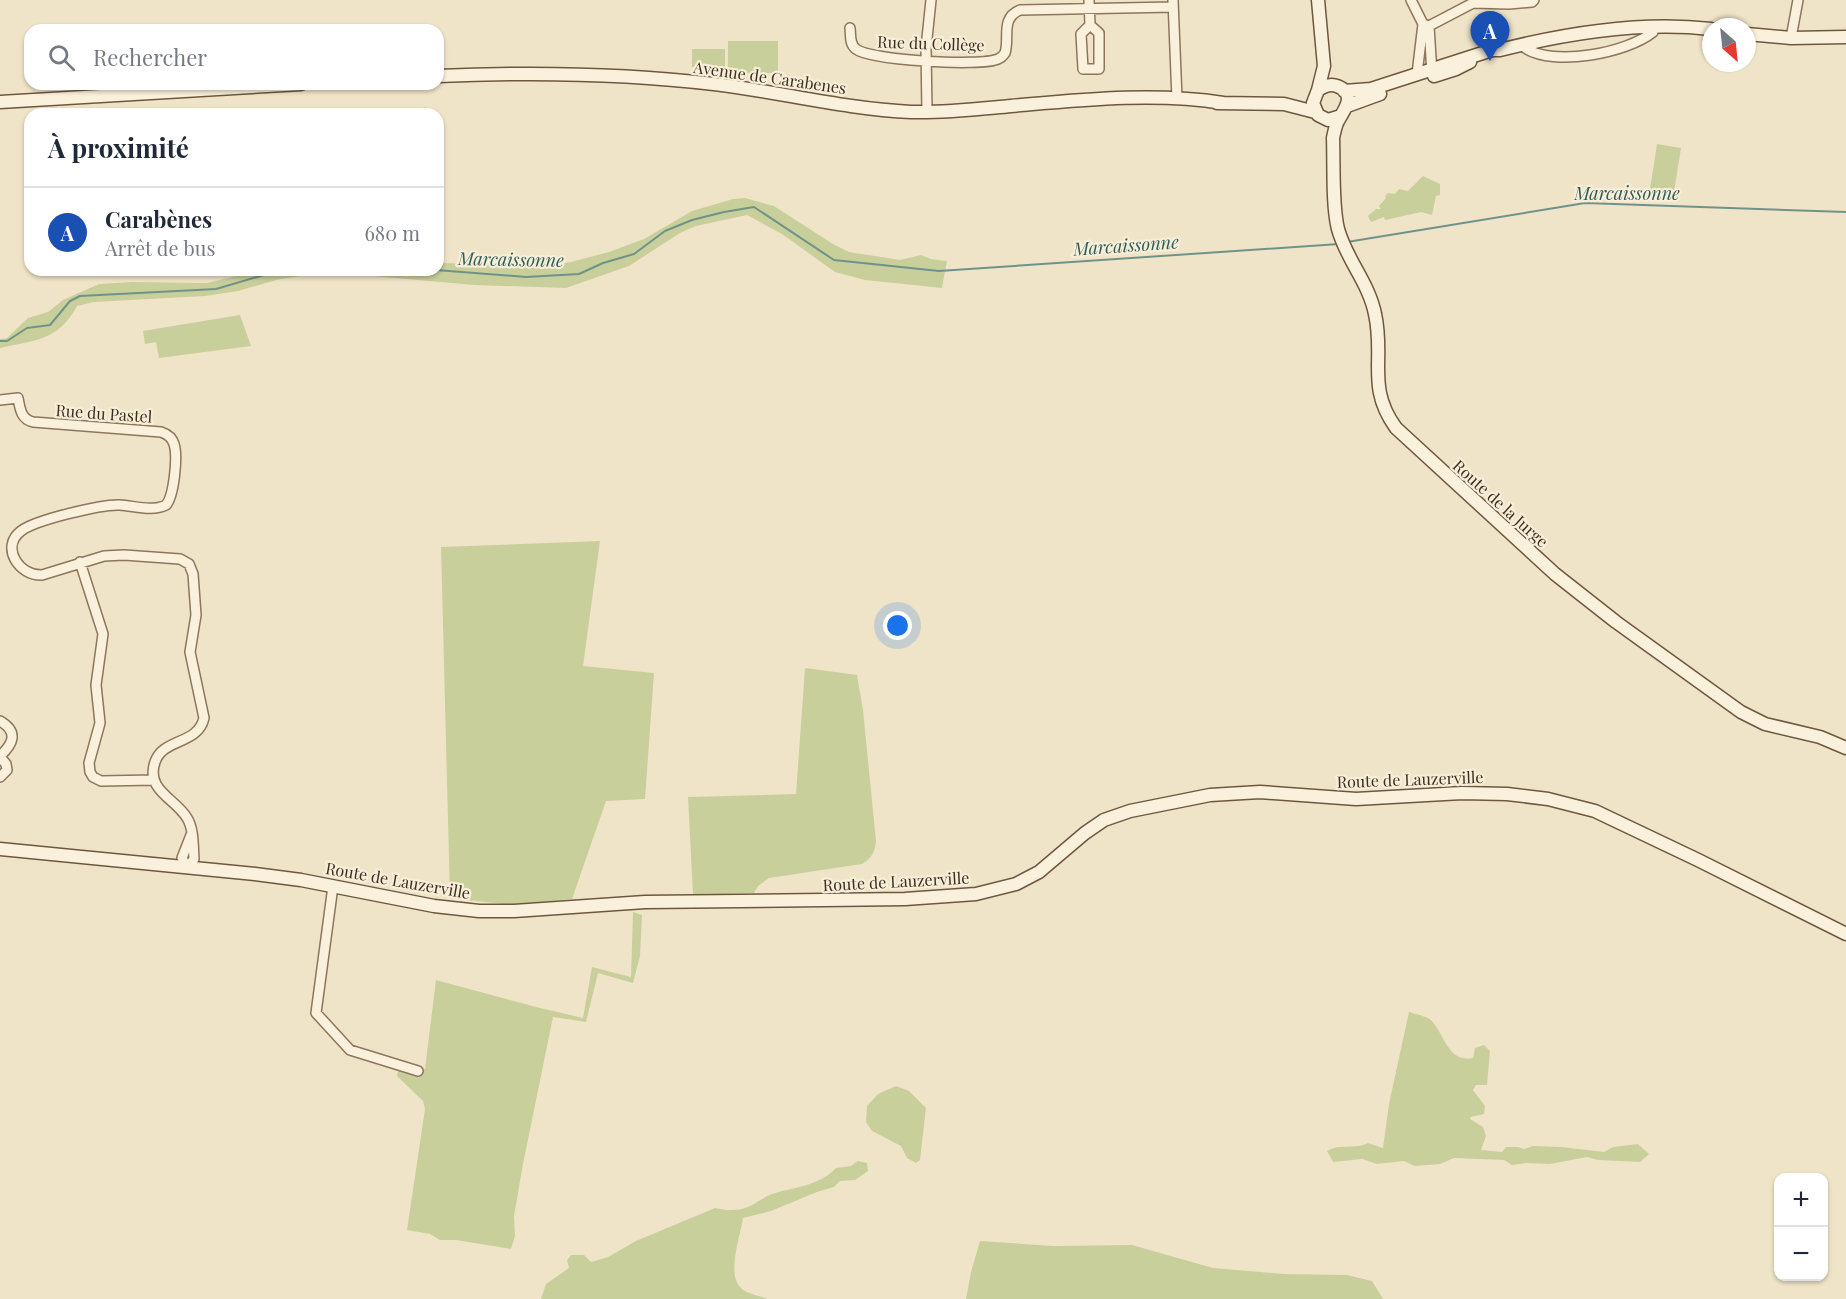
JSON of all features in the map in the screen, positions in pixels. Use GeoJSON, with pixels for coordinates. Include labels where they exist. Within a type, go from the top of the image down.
{"type":"FeatureCollection","features":[{"type":"Feature","properties":{"kind":"street"},"geometry":{"type":"LineString","coordinates":[[927,112],[926,61],[931,0]]}},
{"type":"Feature","properties":{"kind":"street"},"geometry":{"type":"LineString","coordinates":[[1318,0],[1324,66],[1312,103],[1319,115],[1335,119],[1344,111],[1427,73]]}},
{"type":"Feature","properties":{"kind":"street"},"geometry":{"type":"LineString","coordinates":[[1412,0],[1426,25],[1429,56],[1427,73]]}},
{"type":"Feature","properties":{"kind":"street"},"geometry":{"type":"LineString","coordinates":[[1426,25],[1473,3],[1509,4],[1534,0]]}},
{"type":"Feature","properties":{"kind":"street"},"geometry":{"type":"LineString","coordinates":[[1791,38],[1798,0]]}},
{"type":"Feature","properties":{"kind":"street"},"geometry":{"type":"LineString","coordinates":[[1173,3],[1177,99]]}},
{"type":"Feature","properties":{"kind":"street","name":"Rue du Collège"},"geometry":{"type":"LineString","coordinates":[[850,28],[853,46],[870,56],[926,61],[984,62],[998,59],[1006,50],[1008,19],[1015,12],[1089,4],[1173,3]]}},
{"type":"Feature","properties":{"kind":"street"},"geometry":{"type":"LineString","coordinates":[[1089,4],[1090,25]]}},
{"type":"Feature","properties":{"kind":"street"},"geometry":{"type":"LineString","coordinates":[[1426,25],[1427,73]]}},
{"type":"Feature","properties":{"kind":"street"},"geometry":{"type":"LineString","coordinates":[[1316,92],[1330,84],[1358,92],[1427,73],[1456,69],[1500,50],[1550,39],[1654,27],[1702,29]]}},
{"type":"Feature","properties":{"kind":"street"},"geometry":{"type":"LineString","coordinates":[[1524,44],[1528,51],[1547,55],[1587,57],[1641,39],[1653,32],[1654,27]]}},
{"type":"Feature","properties":{"kind":"street"},"geometry":{"type":"LineString","coordinates":[[1756,35],[1791,38],[1846,37]]}},
{"type":"Feature","properties":{"kind":"street"},"geometry":{"type":"LineString","coordinates":[[1324,66],[1347,98],[1344,111]]}},
{"type":"Feature","properties":{"kind":"street","name":"Avenue de Carabenes"},"geometry":{"type":"LineString","coordinates":[[444,76],[566,74],[646,77],[717,85],[859,107],[927,112],[1126,98],[1201,99],[1223,103]]}},
{"type":"Feature","properties":{"kind":"street"},"geometry":{"type":"LineString","coordinates":[[0,102],[201,90]]}},
{"type":"Feature","properties":{"kind":"street","name":"Avenue de Carabenes"},"geometry":{"type":"LineString","coordinates":[[1096,100],[1126,103],[1284,104],[1302,100],[1316,92]]}},
{"type":"Feature","properties":{"kind":"street","name":"Avenue de Carabenes"},"geometry":{"type":"LineString","coordinates":[[1284,104],[1319,115]]}},
{"type":"Feature","properties":{"kind":"street","name":"Route de la Jurge"},"geometry":{"type":"LineString","coordinates":[[1344,111],[1333,138],[1336,216],[1340,235],[1375,311],[1381,402],[1389,418],[1408,440],[1555,574],[1741,712],[1765,724],[1820,737],[1846,748]]}},
{"type":"Feature","properties":{"kind":"street","name":"Route de la Jurge"},"geometry":{"type":"LineString","coordinates":[[1319,115],[1333,138]]}},
{"type":"Feature","properties":{"kind":"street","name":"Rue du Pastel"},"geometry":{"type":"LineString","coordinates":[[0,400],[18,398],[21,411],[27,420],[161,432],[170,437],[175,446],[172,492],[166,505],[154,508],[111,505],[82,510],[26,528],[16,536],[12,549],[20,568],[29,573],[42,575],[104,556],[124,555],[180,559],[192,568],[196,615],[190,652],[204,718],[201,728],[195,735],[168,747],[159,755],[154,765],[154,780]]}},
{"type":"Feature","properties":{"kind":"street"},"geometry":{"type":"LineString","coordinates":[[80,562],[103,634],[96,686],[100,723],[89,763],[90,772],[93,777],[101,781],[154,780],[165,796],[186,816],[191,827],[192,835],[187,863]]}},
{"type":"Feature","properties":{"kind":"street"},"geometry":{"type":"LineString","coordinates":[[0,721],[8,728],[12,738],[11,744],[0,757],[6,764],[7,770],[0,777]]}},
{"type":"Feature","properties":{"kind":"street","name":"Route de Lauzerville"},"geometry":{"type":"LineString","coordinates":[[0,849],[116,860],[187,863],[333,886],[434,906],[497,912],[616,903],[937,898],[976,894],[1005,887],[1039,872],[1104,820],[1130,811],[1210,795],[1260,792],[1356,800],[1462,793],[1507,794],[1548,799],[1595,811],[1846,934]]}},
{"type":"Feature","properties":{"kind":"street"},"geometry":{"type":"LineString","coordinates":[[333,886],[316,1013],[350,1050],[417,1071]]}},
{"type":"Feature","properties":{"kind":"green space"},"geometry":{"type":"Polygon","coordinates":[[[728,41],[778,41],[778,73],[728,73],[728,41]]]}},
{"type":"Feature","properties":{"kind":"green space"},"geometry":{"type":"Polygon","coordinates":[[[692,49],[725,49],[725,67],[692,67],[692,49]]]}},
{"type":"Feature","properties":{"kind":"green space"},"geometry":{"type":"Polygon","coordinates":[[[1657,144],[1681,148],[1674,192],[1650,189],[1657,144]]]}},
{"type":"Feature","properties":{"kind":"green space"},"geometry":{"type":"Polygon","coordinates":[[[1423,176],[1440,184],[1440,195],[1436,196],[1432,215],[1421,212],[1385,220],[1384,217],[1371,222],[1368,216],[1376,209],[1381,209],[1379,206],[1388,193],[1395,194],[1399,189],[1408,191],[1423,176]]]}},
{"type":"Feature","properties":{"kind":"green space"},"geometry":{"type":"Polygon","coordinates":[[[745,198],[774,206],[849,252],[900,260],[921,255],[947,261],[942,288],[865,280],[835,272],[782,234],[747,215],[696,226],[680,233],[629,266],[566,288],[474,285],[373,276],[444,276],[444,263],[553,265],[571,262],[609,252],[644,239],[692,211],[733,199],[745,198]]]}},
{"type":"Feature","properties":{"kind":"green space"},"geometry":{"type":"Polygon","coordinates":[[[236,276],[301,276],[280,279],[238,291],[205,296],[94,302],[77,306],[70,318],[54,333],[0,348],[0,339],[7,338],[28,318],[48,312],[63,300],[99,284],[207,283],[236,276]]]}},
{"type":"Feature","properties":{"kind":"green space"},"geometry":{"type":"Polygon","coordinates":[[[240,315],[251,346],[159,358],[156,342],[145,344],[143,331],[240,315]]]}},
{"type":"Feature","properties":{"kind":"green space"},"geometry":{"type":"Polygon","coordinates":[[[600,541],[583,666],[654,673],[645,799],[606,801],[572,899],[512,905],[450,898],[441,547],[600,541]]]}},
{"type":"Feature","properties":{"kind":"green space"},"geometry":{"type":"Polygon","coordinates":[[[805,668],[857,675],[863,710],[875,848],[862,864],[769,878],[758,886],[754,893],[693,895],[688,797],[796,794],[805,668]]]}},
{"type":"Feature","properties":{"kind":"green space"},"geometry":{"type":"Polygon","coordinates":[[[633,912],[642,915],[640,956],[633,983],[598,973],[586,1022],[553,1017],[523,1164],[514,1216],[515,1236],[511,1249],[456,1240],[440,1240],[430,1234],[407,1230],[425,1109],[423,1101],[397,1076],[400,1061],[425,1069],[436,980],[583,1018],[592,967],[631,977],[633,912]]]}},
{"type":"Feature","properties":{"kind":"green space"},"geometry":{"type":"Polygon","coordinates":[[[1409,1012],[1431,1020],[1452,1052],[1458,1056],[1473,1058],[1475,1048],[1484,1045],[1490,1051],[1487,1085],[1476,1085],[1473,1090],[1485,1106],[1484,1114],[1470,1119],[1483,1127],[1486,1136],[1481,1150],[1502,1152],[1506,1147],[1524,1149],[1533,1146],[1604,1152],[1613,1147],[1638,1144],[1649,1154],[1640,1162],[1598,1160],[1587,1157],[1550,1164],[1512,1165],[1504,1160],[1454,1158],[1440,1164],[1415,1166],[1404,1161],[1377,1164],[1362,1159],[1333,1162],[1327,1151],[1332,1149],[1368,1143],[1383,1148],[1389,1104],[1409,1012]]]}},
{"type":"Feature","properties":{"kind":"green space"},"geometry":{"type":"Polygon","coordinates":[[[896,1086],[909,1091],[926,1108],[920,1160],[916,1163],[907,1158],[901,1146],[872,1131],[866,1122],[867,1106],[878,1094],[896,1086]]]}},
{"type":"Feature","properties":{"kind":"green space"},"geometry":{"type":"Polygon","coordinates":[[[858,1161],[867,1163],[868,1171],[855,1180],[840,1181],[834,1187],[771,1211],[743,1218],[735,1258],[735,1278],[745,1291],[768,1299],[541,1299],[546,1284],[569,1268],[567,1260],[571,1255],[584,1255],[591,1262],[608,1257],[636,1241],[715,1208],[742,1209],[772,1194],[822,1179],[836,1168],[851,1166],[858,1161]]]}},
{"type":"Feature","properties":{"kind":"green space"},"geometry":{"type":"Polygon","coordinates":[[[980,1241],[1053,1246],[1132,1245],[1213,1268],[1284,1274],[1347,1275],[1372,1281],[1383,1299],[966,1299],[980,1241]]]}},
{"type":"Feature","properties":{"kind":"waterway","name":"Marcaissonne"},"geometry":{"type":"LineString","coordinates":[[1347,242],[1585,203],[1846,212]]}},
{"type":"Feature","properties":{"kind":"waterway","name":"Marcaissonne"},"geometry":{"type":"LineString","coordinates":[[444,271],[526,277],[579,274],[603,263],[634,254],[665,231],[692,220],[754,207],[834,260],[939,271],[1339,244]]}},
{"type":"Feature","properties":{"kind":"waterway","name":"Marcaissonne"},"geometry":{"type":"LineString","coordinates":[[0,341],[7,341],[27,328],[50,325],[70,301],[80,296],[216,289],[260,276]]}},
{"type":"Feature","properties":{"kind":"place","name":"Carabènes"},"geometry":{"type":"Point","coordinates":[1490,61]}}]}
